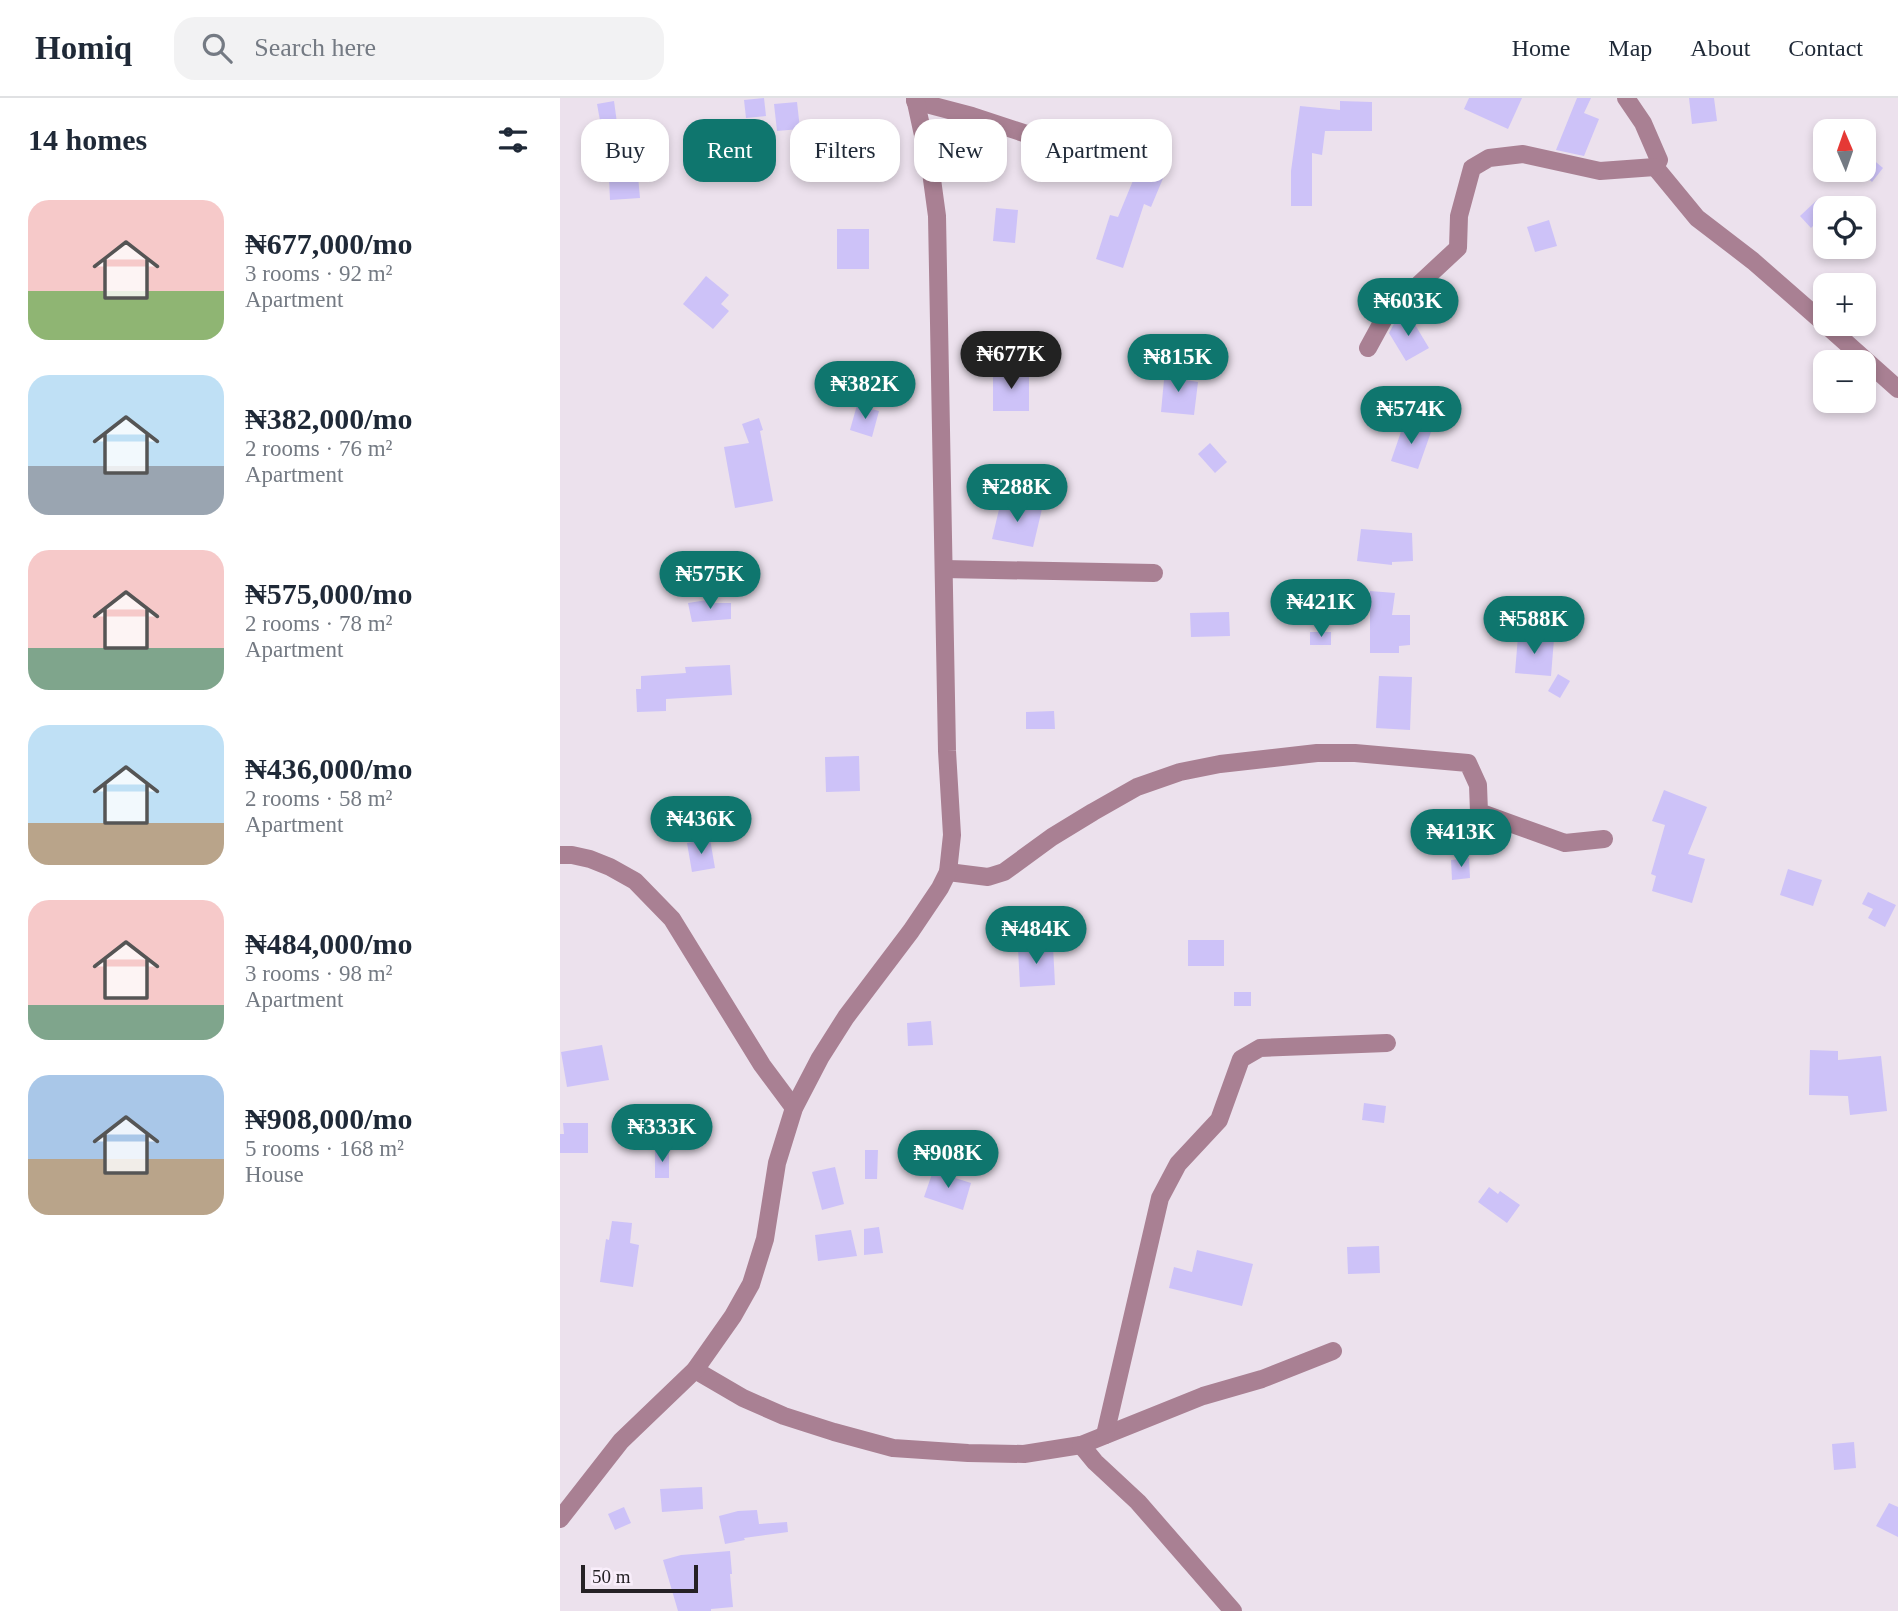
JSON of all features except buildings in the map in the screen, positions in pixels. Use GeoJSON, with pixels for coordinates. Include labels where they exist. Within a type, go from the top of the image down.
{"type":"FeatureCollection","features":[{"type":"Feature","properties":{"kind":"street"},"geometry":{"type":"LineString","coordinates":[[1626,98],[1643,122],[1659,160],[1655,167]]}},
{"type":"Feature","properties":{"kind":"street"},"geometry":{"type":"LineString","coordinates":[[560,1519],[621,1441],[695,1370],[733,1316],[751,1284],[765,1239],[777,1163],[794,1108],[820,1058],[846,1017],[911,931],[948,872],[952,835],[947,751],[937,216],[931,172],[915,99],[1021,132]]}},
{"type":"Feature","properties":{"kind":"street"},"geometry":{"type":"LineString","coordinates":[[1368,348],[1386,315],[1458,248],[1459,216],[1472,168],[1489,158],[1523,154],[1600,170],[1655,167]]}},
{"type":"Feature","properties":{"kind":"street"},"geometry":{"type":"LineString","coordinates":[[1655,167],[1697,218],[1753,261],[1813,314]]}},
{"type":"Feature","properties":{"kind":"street"},"geometry":{"type":"LineString","coordinates":[[1838,336],[1898,389]]}},
{"type":"Feature","properties":{"kind":"street"},"geometry":{"type":"LineString","coordinates":[[944,569],[1154,573]]}},
{"type":"Feature","properties":{"kind":"street"},"geometry":{"type":"LineString","coordinates":[[948,872],[988,877],[1004,872],[1093,811],[1138,787],[1180,772],[1220,764],[1317,753],[1354,753],[1468,763],[1478,785],[1479,811],[1565,843],[1604,839]]}},
{"type":"Feature","properties":{"kind":"street"},"geometry":{"type":"LineString","coordinates":[[560,855],[590,859],[635,881],[672,919],[762,1065],[794,1108]]}},
{"type":"Feature","properties":{"kind":"street"},"geometry":{"type":"LineString","coordinates":[[1105,1435],[1160,1198],[1178,1164],[1220,1120],[1241,1059],[1260,1048],[1387,1043]]}},
{"type":"Feature","properties":{"kind":"street"},"geometry":{"type":"LineString","coordinates":[[695,1370],[743,1398],[784,1416],[893,1448],[1024,1454],[1081,1445],[1203,1396],[1262,1379],[1333,1351]]}},
{"type":"Feature","properties":{"kind":"street"},"geometry":{"type":"LineString","coordinates":[[1081,1445],[1095,1462],[1138,1502],[1233,1611]]}}]}
